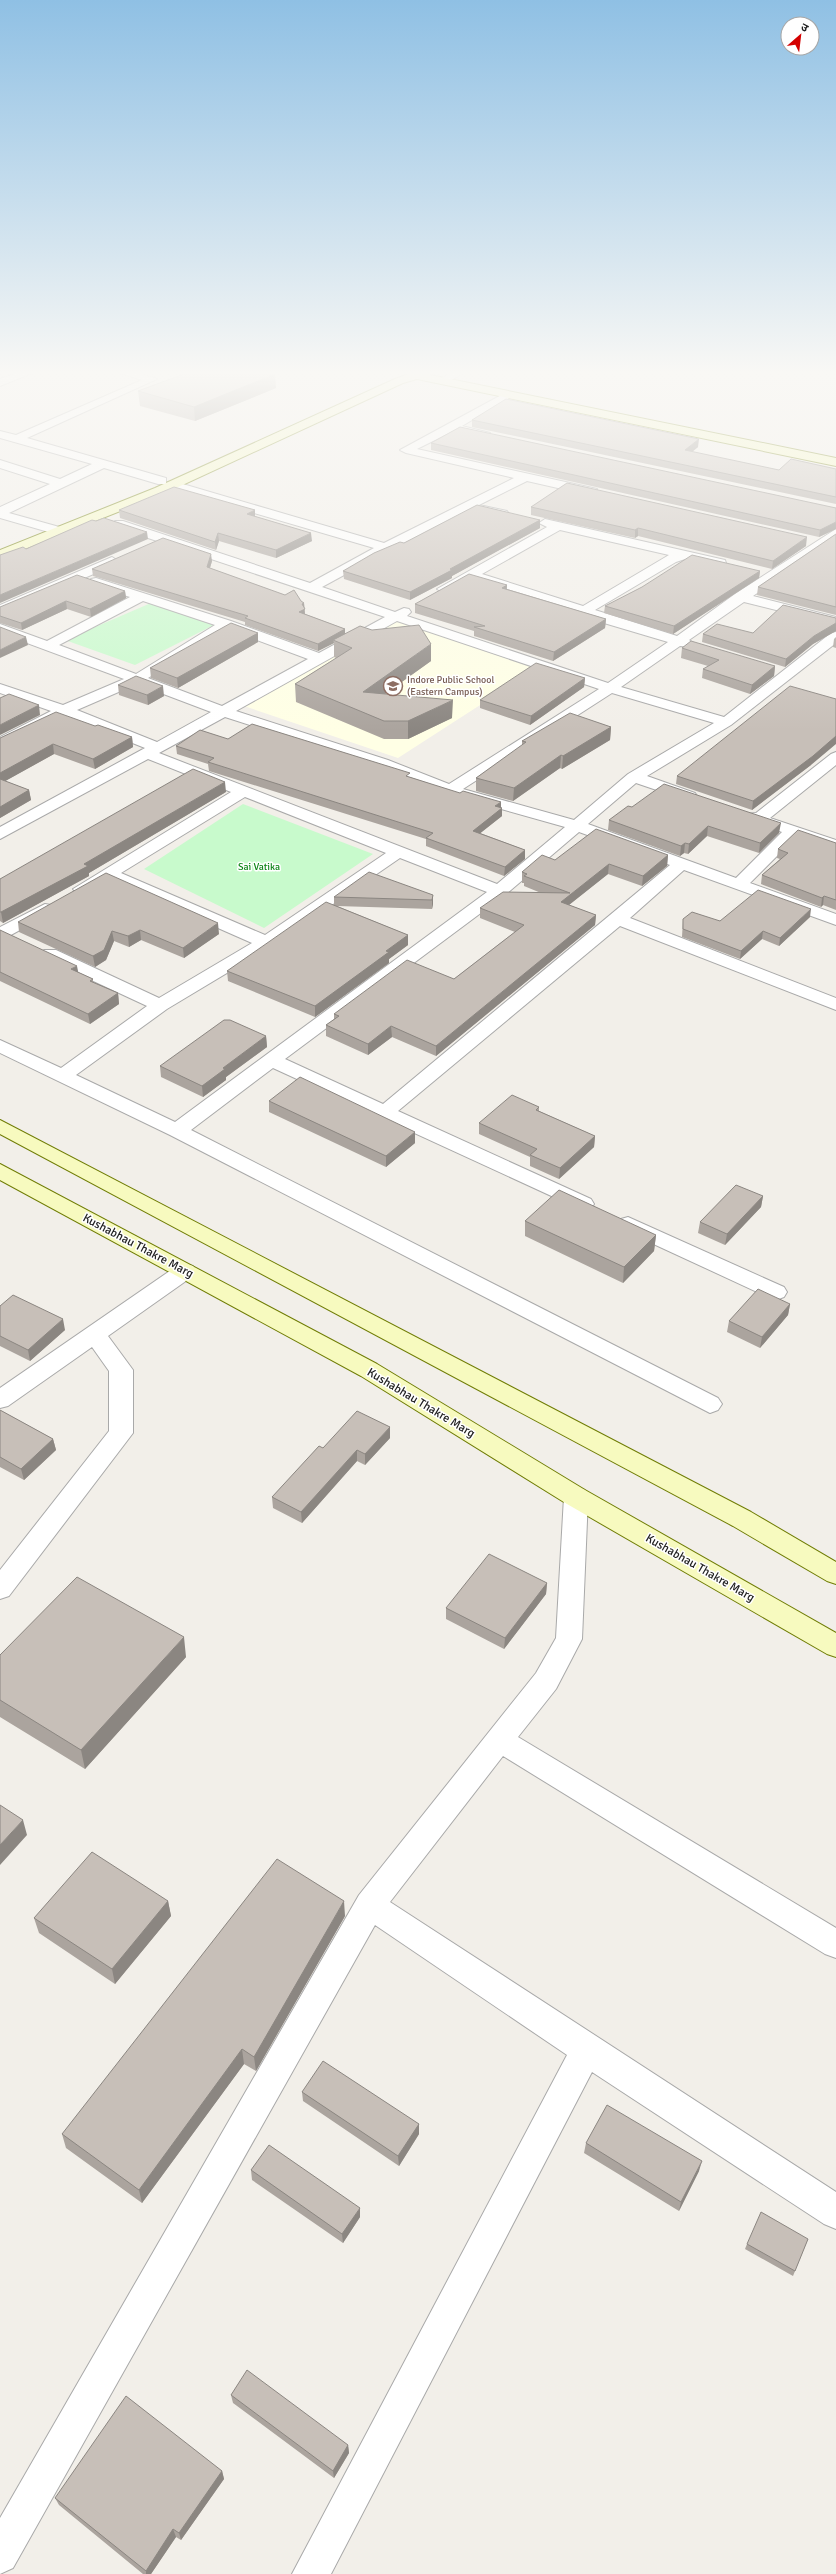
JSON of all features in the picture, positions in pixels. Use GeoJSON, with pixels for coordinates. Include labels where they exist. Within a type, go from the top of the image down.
{"type":"FeatureCollection","features":[{"type":"Feature","properties":{"kind":"street"},"geometry":{"type":"LineString","coordinates":[[0,513],[45,491]]}},
{"type":"Feature","properties":{"kind":"street"},"geometry":{"type":"LineString","coordinates":[[0,555],[96,516],[150,491]]}},
{"type":"Feature","properties":{"kind":"street"},"geometry":{"type":"LineString","coordinates":[[195,491],[385,547]]}},
{"type":"Feature","properties":{"kind":"street"},"geometry":{"type":"LineString","coordinates":[[313,587],[385,547],[498,491]]}},
{"type":"Feature","properties":{"kind":"street"},"geometry":{"type":"LineString","coordinates":[[589,491],[602,494]]}},
{"type":"Feature","properties":{"kind":"street"},"geometry":{"type":"LineString","coordinates":[[469,506],[514,516]]}},
{"type":"Feature","properties":{"kind":"street"},"geometry":{"type":"LineString","coordinates":[[0,513],[59,531]]}},
{"type":"Feature","properties":{"kind":"street"},"geometry":{"type":"LineString","coordinates":[[96,516],[162,539],[313,587],[610,688],[726,722]]}},
{"type":"Feature","properties":{"kind":"street"},"geometry":{"type":"LineString","coordinates":[[529,520],[735,567]]}},
{"type":"Feature","properties":{"kind":"street"},"geometry":{"type":"LineString","coordinates":[[430,597],[559,526]]}},
{"type":"Feature","properties":{"kind":"street"},"geometry":{"type":"LineString","coordinates":[[450,790],[610,688],[678,642],[771,575],[836,533]]}},
{"type":"Feature","properties":{"kind":"street"},"geometry":{"type":"LineString","coordinates":[[148,545],[162,539]]}},
{"type":"Feature","properties":{"kind":"street"},"geometry":{"type":"LineString","coordinates":[[803,539],[819,543]]}},
{"type":"Feature","properties":{"kind":"street"},"geometry":{"type":"LineString","coordinates":[[0,610],[126,554]]}},
{"type":"Feature","properties":{"kind":"street"},"geometry":{"type":"LineString","coordinates":[[582,612],[671,559],[684,555]]}},
{"type":"Feature","properties":{"kind":"street"},"geometry":{"type":"LineString","coordinates":[[757,572],[771,575]]}},
{"type":"Feature","properties":{"kind":"street"},"geometry":{"type":"LineString","coordinates":[[470,574],[582,612],[700,648]]}},
{"type":"Feature","properties":{"kind":"street"},"geometry":{"type":"LineString","coordinates":[[76,576],[143,596],[226,624],[319,658]]}},
{"type":"Feature","properties":{"kind":"street"},"geometry":{"type":"LineString","coordinates":[[47,646],[143,596]]}},
{"type":"Feature","properties":{"kind":"street"},"geometry":{"type":"LineString","coordinates":[[740,597],[836,621]]}},
{"type":"Feature","properties":{"kind":"street"},"geometry":{"type":"LineString","coordinates":[[0,834],[417,605]]}},
{"type":"Feature","properties":{"kind":"street"},"geometry":{"type":"LineString","coordinates":[[0,743],[64,710],[137,679],[226,624]]}},
{"type":"Feature","properties":{"kind":"street"},"geometry":{"type":"LineString","coordinates":[[0,628],[222,711],[383,763],[450,790],[575,825],[836,920]]}},
{"type":"Feature","properties":{"kind":"street"},"geometry":{"type":"LineString","coordinates":[[177,1131],[499,891],[575,825],[634,777],[726,722],[836,636]]}},
{"type":"Feature","properties":{"kind":"street"},"geometry":{"type":"LineString","coordinates":[[773,670],[787,674]]}},
{"type":"Feature","properties":{"kind":"street"},"geometry":{"type":"LineString","coordinates":[[0,688],[64,710],[244,791],[499,891]]}},
{"type":"Feature","properties":{"kind":"street"},"geometry":{"type":"LineString","coordinates":[[758,819],[836,757]]}},
{"type":"Feature","properties":{"kind":"street"},"geometry":{"type":"LineString","coordinates":[[634,777],[707,802]]}},
{"type":"Feature","properties":{"kind":"street"},"geometry":{"type":"LineString","coordinates":[[2,931],[63,900],[109,874],[244,791]]}},
{"type":"Feature","properties":{"kind":"street"},"geometry":{"type":"LineString","coordinates":[[736,812],[836,845]]}},
{"type":"Feature","properties":{"kind":"street"},"geometry":{"type":"LineString","coordinates":[[738,885],[793,831]]}},
{"type":"Feature","properties":{"kind":"street"},"geometry":{"type":"LineString","coordinates":[[63,1076],[160,1005],[266,942],[398,852]]}},
{"type":"Feature","properties":{"kind":"street"},"geometry":{"type":"LineString","coordinates":[[385,1112],[618,919],[682,863]]}},
{"type":"Feature","properties":{"kind":"street"},"geometry":{"type":"LineString","coordinates":[[109,874],[266,942]]}},
{"type":"Feature","properties":{"kind":"street"},"geometry":{"type":"LineString","coordinates":[[618,919],[836,1004]]}},
{"type":"Feature","properties":{"kind":"street"},"geometry":{"type":"LineString","coordinates":[[2,931],[160,1005]]}},
{"type":"Feature","properties":{"kind":"street"},"geometry":{"type":"LineString","coordinates":[[0,1046],[177,1131],[710,1404]]}},
{"type":"Feature","properties":{"kind":"street"},"geometry":{"type":"LineString","coordinates":[[271,1060],[776,1292]]}},
{"type":"Feature","properties":{"kind":"street"},"geometry":{"type":"LineString","coordinates":[[0,1126],[721,1508],[836,1574]]}},
{"type":"Feature","properties":{"kind":"street","name":"Kushabhau Thakre Marg"},"geometry":{"type":"LineString","coordinates":[[0,1171],[369,1370],[576,1497],[836,1646]]}},
{"type":"Feature","properties":{"kind":"street"},"geometry":{"type":"LineString","coordinates":[[0,1400],[185,1271]]}},
{"type":"Feature","properties":{"kind":"street"},"geometry":{"type":"LineString","coordinates":[[0,1589],[121,1433],[121,1370],[94,1334]]}},
{"type":"Feature","properties":{"kind":"street"},"geometry":{"type":"LineString","coordinates":[[0,2555],[370,1905],[546,1681],[570,1639],[576,1497]]}},
{"type":"Feature","properties":{"kind":"street"},"geometry":{"type":"LineString","coordinates":[[500,1740],[836,1944]]}},
{"type":"Feature","properties":{"kind":"street"},"geometry":{"type":"LineString","coordinates":[[370,1905],[836,2212]]}},
{"type":"Feature","properties":{"kind":"street"},"geometry":{"type":"LineString","coordinates":[[311,2574],[588,2050]]}},
{"type":"Feature","properties":{"kind":"shaded area","name":"Indore Public School (Eastern Campus)"},"geometry":{"type":"Polygon","coordinates":[[[395,621],[539,667],[398,758],[241,705],[395,621]]]}},
{"type":"Feature","properties":{"kind":"green space"},"geometry":{"type":"Polygon","coordinates":[[[151,603],[214,625],[135,665],[65,640],[151,603]]]}},
{"type":"Feature","properties":{"kind":"green space","name":"Sai Vatika"},"geometry":{"type":"Polygon","coordinates":[[[243,804],[373,854],[264,928],[144,869],[243,804]]]}},
{"type":"Feature","properties":{"kind":"building"},"geometry":{"type":"Polygon","coordinates":[[[164,491],[189,491],[255,510],[247,514],[311,533],[276,550],[218,533],[215,542],[119,510],[164,491]]]}},
{"type":"Feature","properties":{"kind":"building"},"geometry":{"type":"Polygon","coordinates":[[[555,491],[603,491],[807,537],[773,561],[638,528],[635,530],[531,507],[555,491]]]}},
{"type":"Feature","properties":{"kind":"building"},"geometry":{"type":"Polygon","coordinates":[[[646,491],[758,491],[836,508],[836,522],[820,530],[646,491]]]}},
{"type":"Feature","properties":{"kind":"building"},"geometry":{"type":"Polygon","coordinates":[[[808,491],[836,491],[836,497],[808,491]]]}},
{"type":"Feature","properties":{"kind":"building"},"geometry":{"type":"Polygon","coordinates":[[[477,505],[540,520],[410,592],[343,571],[374,553],[400,542],[404,543],[477,505]]]}},
{"type":"Feature","properties":{"kind":"building"},"geometry":{"type":"Polygon","coordinates":[[[104,518],[147,532],[0,595],[0,555],[23,547],[26,549],[92,520],[96,521],[104,518]]]}},
{"type":"Feature","properties":{"kind":"building"},"geometry":{"type":"Polygon","coordinates":[[[836,534],[836,607],[758,587],[836,534]]]}},
{"type":"Feature","properties":{"kind":"building"},"geometry":{"type":"Polygon","coordinates":[[[163,538],[211,554],[207,567],[285,595],[294,590],[304,603],[302,604],[305,609],[299,612],[345,629],[318,644],[245,618],[248,616],[92,569],[163,538]]]}},
{"type":"Feature","properties":{"kind":"building"},"geometry":{"type":"Polygon","coordinates":[[[692,555],[760,571],[674,626],[605,606],[642,587],[692,555]]]}},
{"type":"Feature","properties":{"kind":"building"},"geometry":{"type":"Polygon","coordinates":[[[469,574],[507,585],[502,588],[606,619],[554,652],[474,627],[485,626],[415,604],[469,574]]]}},
{"type":"Feature","properties":{"kind":"building"},"geometry":{"type":"Polygon","coordinates":[[[77,575],[125,591],[90,609],[66,601],[21,623],[0,616],[0,607],[77,575]]]}},
{"type":"Feature","properties":{"kind":"building"},"geometry":{"type":"Polygon","coordinates":[[[783,605],[836,618],[836,623],[814,636],[786,659],[703,634],[717,624],[753,633],[783,605]]]}},
{"type":"Feature","properties":{"kind":"building"},"geometry":{"type":"Polygon","coordinates":[[[231,623],[258,633],[177,678],[150,668],[231,623]]]}},
{"type":"Feature","properties":{"kind":"building"},"geometry":{"type":"Polygon","coordinates":[[[419,625],[431,644],[363,692],[453,700],[408,721],[384,721],[295,684],[352,648],[333,640],[360,626],[372,630],[419,625]]]}},
{"type":"Feature","properties":{"kind":"building"},"geometry":{"type":"Polygon","coordinates":[[[0,627],[26,637],[0,650],[0,627]]]}},
{"type":"Feature","properties":{"kind":"building"},"geometry":{"type":"Polygon","coordinates":[[[691,641],[775,666],[752,685],[703,669],[719,660],[682,648],[691,641]]]}},
{"type":"Feature","properties":{"kind":"building"},"geometry":{"type":"Polygon","coordinates":[[[536,663],[585,678],[531,716],[480,700],[536,663]]]}},
{"type":"Feature","properties":{"kind":"building"},"geometry":{"type":"Polygon","coordinates":[[[136,676],[163,686],[147,695],[118,685],[136,676]]]}},
{"type":"Feature","properties":{"kind":"building"},"geometry":{"type":"Polygon","coordinates":[[[790,686],[836,699],[836,736],[813,756],[753,801],[677,776],[790,686]]]}},
{"type":"Feature","properties":{"kind":"building"},"geometry":{"type":"Polygon","coordinates":[[[9,694],[39,705],[0,725],[0,698],[9,694]]]}},
{"type":"Feature","properties":{"kind":"building"},"geometry":{"type":"Polygon","coordinates":[[[56,712],[132,737],[93,759],[53,744],[0,773],[0,738],[56,712]]]}},
{"type":"Feature","properties":{"kind":"building"},"geometry":{"type":"Polygon","coordinates":[[[570,713],[611,727],[563,756],[561,755],[514,788],[476,778],[526,742],[522,741],[570,713]]]}},
{"type":"Feature","properties":{"kind":"building"},"geometry":{"type":"Polygon","coordinates":[[[252,724],[410,773],[406,776],[460,793],[463,791],[501,802],[495,806],[502,808],[473,831],[525,850],[505,867],[426,838],[433,833],[208,762],[214,758],[176,746],[200,730],[228,739],[252,724]]]}},
{"type":"Feature","properties":{"kind":"building"},"geometry":{"type":"Polygon","coordinates":[[[193,769],[225,782],[84,864],[88,866],[0,912],[0,879],[193,769]]]}},
{"type":"Feature","properties":{"kind":"building"},"geometry":{"type":"Polygon","coordinates":[[[0,779],[29,790],[0,807],[0,779]]]}},
{"type":"Feature","properties":{"kind":"building"},"geometry":{"type":"Polygon","coordinates":[[[664,784],[781,823],[760,843],[708,826],[689,844],[685,843],[681,846],[609,820],[628,806],[632,807],[664,784]]]}},
{"type":"Feature","properties":{"kind":"building"},"geometry":{"type":"Polygon","coordinates":[[[596,829],[668,855],[643,876],[609,864],[561,902],[596,915],[436,1046],[391,1026],[368,1044],[326,1025],[339,1016],[334,1014],[407,960],[454,979],[524,925],[480,908],[503,892],[570,893],[524,876],[527,874],[522,872],[542,855],[555,860],[596,829]]]}},
{"type":"Feature","properties":{"kind":"building"},"geometry":{"type":"Polygon","coordinates":[[[798,830],[836,843],[836,900],[824,896],[822,898],[762,875],[788,853],[778,849],[798,830]]]}},
{"type":"Feature","properties":{"kind":"building"},"geometry":{"type":"Polygon","coordinates":[[[369,872],[433,895],[432,900],[334,897],[369,872]]]}},
{"type":"Feature","properties":{"kind":"building"},"geometry":{"type":"Polygon","coordinates":[[[106,873],[218,923],[183,948],[140,930],[128,936],[112,931],[104,950],[93,956],[18,922],[106,873]]]}},
{"type":"Feature","properties":{"kind":"building"},"geometry":{"type":"Polygon","coordinates":[[[758,890],[811,909],[780,938],[763,931],[741,951],[683,929],[683,919],[692,912],[720,921],[758,890]]]}},
{"type":"Feature","properties":{"kind":"building"},"geometry":{"type":"Polygon","coordinates":[[[326,902],[408,935],[386,951],[389,952],[315,1006],[227,971],[326,902]]]}},
{"type":"Feature","properties":{"kind":"building"},"geometry":{"type":"Polygon","coordinates":[[[0,930],[77,966],[71,969],[93,979],[90,981],[118,993],[88,1014],[0,972],[0,930]]]}},
{"type":"Feature","properties":{"kind":"building"},"geometry":{"type":"Polygon","coordinates":[[[224,1020],[230,1020],[266,1036],[223,1068],[225,1069],[202,1086],[160,1066],[224,1020]]]}},
{"type":"Feature","properties":{"kind":"building"},"geometry":{"type":"Polygon","coordinates":[[[300,1077],[415,1132],[386,1156],[269,1101],[300,1077]]]}},
{"type":"Feature","properties":{"kind":"building"},"geometry":{"type":"Polygon","coordinates":[[[512,1095],[539,1107],[536,1110],[595,1136],[560,1168],[530,1155],[537,1149],[479,1123],[512,1095]]]}},
{"type":"Feature","properties":{"kind":"building"},"geometry":{"type":"Polygon","coordinates":[[[736,1185],[763,1196],[727,1234],[700,1222],[736,1185]]]}},
{"type":"Feature","properties":{"kind":"building"},"geometry":{"type":"Polygon","coordinates":[[[559,1190],[656,1235],[624,1267],[525,1221],[559,1190]]]}},
{"type":"Feature","properties":{"kind":"building"},"geometry":{"type":"Polygon","coordinates":[[[758,1289],[790,1304],[762,1337],[729,1321],[758,1289]]]}},
{"type":"Feature","properties":{"kind":"building"},"geometry":{"type":"Polygon","coordinates":[[[13,1295],[63,1319],[28,1350],[0,1336],[0,1306],[13,1295]]]}},
{"type":"Feature","properties":{"kind":"building"},"geometry":{"type":"Polygon","coordinates":[[[0,1410],[53,1439],[21,1469],[0,1457],[0,1410]]]}},
{"type":"Feature","properties":{"kind":"building"},"geometry":{"type":"Polygon","coordinates":[[[357,1411],[390,1427],[365,1454],[357,1450],[301,1512],[272,1497],[319,1446],[323,1448],[357,1411]]]}},
{"type":"Feature","properties":{"kind":"building"},"geometry":{"type":"Polygon","coordinates":[[[489,1554],[547,1583],[505,1638],[446,1608],[489,1554]]]}},
{"type":"Feature","properties":{"kind":"building"},"geometry":{"type":"Polygon","coordinates":[[[77,1577],[184,1637],[81,1750],[0,1700],[0,1655],[77,1577]]]}},
{"type":"Feature","properties":{"kind":"building"},"geometry":{"type":"Polygon","coordinates":[[[0,1805],[23,1820],[0,1845],[0,1805]]]}},
{"type":"Feature","properties":{"kind":"building"},"geometry":{"type":"Polygon","coordinates":[[[92,1852],[168,1901],[112,1969],[34,1918],[92,1852]]]}},
{"type":"Feature","properties":{"kind":"building"},"geometry":{"type":"Polygon","coordinates":[[[277,1859],[344,1901],[254,2057],[242,2049],[139,2190],[62,2134],[277,1859]]]}},
{"type":"Feature","properties":{"kind":"building"},"geometry":{"type":"Polygon","coordinates":[[[323,2061],[419,2124],[398,2156],[302,2092],[323,2061]]]}},
{"type":"Feature","properties":{"kind":"building"},"geometry":{"type":"Polygon","coordinates":[[[607,2105],[702,2161],[681,2202],[586,2143],[607,2105]]]}},
{"type":"Feature","properties":{"kind":"building"},"geometry":{"type":"Polygon","coordinates":[[[269,2145],[360,2208],[342,2234],[251,2170],[269,2145]]]}},
{"type":"Feature","properties":{"kind":"building"},"geometry":{"type":"Polygon","coordinates":[[[761,2212],[808,2239],[795,2271],[747,2244],[761,2212]]]}},
{"type":"Feature","properties":{"kind":"building"},"geometry":{"type":"Polygon","coordinates":[[[247,2370],[348,2445],[333,2471],[231,2395],[247,2370]]]}},
{"type":"Feature","properties":{"kind":"building"},"geometry":{"type":"Polygon","coordinates":[[[126,2396],[222,2471],[179,2533],[173,2529],[146,2571],[55,2498],[126,2396]]]}},
{"type":"Feature","properties":{"kind":"place","name":"Indore Public School (Eastern Campus)"},"geometry":{"type":"Point","coordinates":[393,686]}}]}
